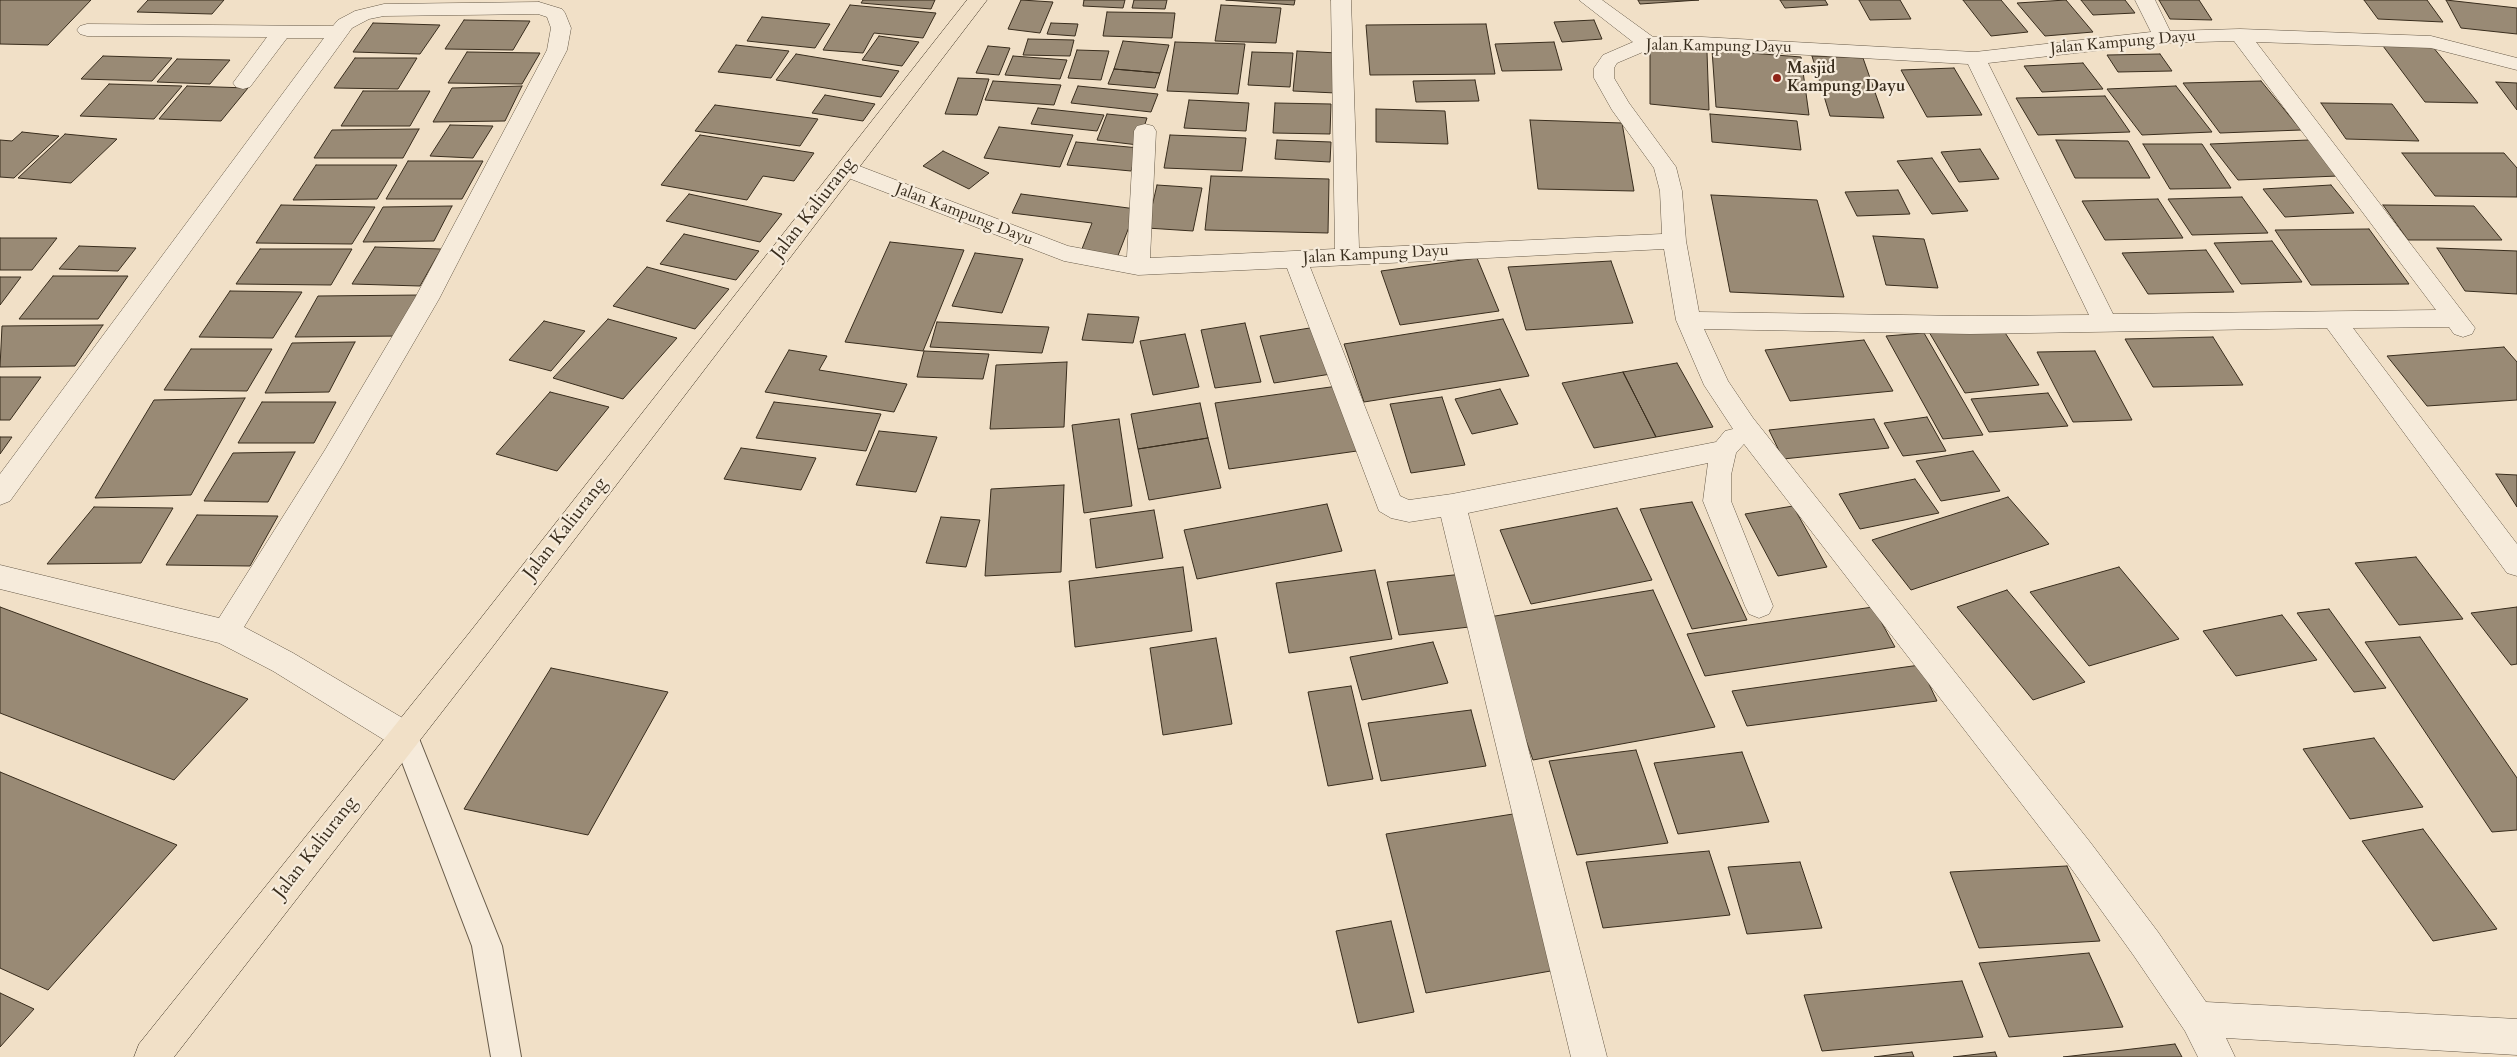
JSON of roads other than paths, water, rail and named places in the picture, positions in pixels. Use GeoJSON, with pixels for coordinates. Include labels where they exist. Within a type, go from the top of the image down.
{"type":"FeatureCollection","features":[{"type":"Feature","properties":{"kind":"main road","name":"Jalan Kaliurang"},"geometry":{"type":"LineString","coordinates":[[152,1057],[480,641],[977,0]]}},
{"type":"Feature","properties":{"kind":"street"},"geometry":{"type":"LineString","coordinates":[[1341,0],[1347,255]]}},
{"type":"Feature","properties":{"kind":"street"},"geometry":{"type":"LineString","coordinates":[[1589,0],[1648,43]]}},
{"type":"Feature","properties":{"kind":"street"},"geometry":{"type":"LineString","coordinates":[[2145,0],[2163,37]]}},
{"type":"Feature","properties":{"kind":"street"},"geometry":{"type":"LineString","coordinates":[[0,494],[344,24],[362,15],[384,10],[539,8],[555,13],[561,28],[557,50],[427,299],[334,457],[226,632]]}},
{"type":"Feature","properties":{"kind":"street"},"geometry":{"type":"LineString","coordinates":[[87,30],[338,32]]}},
{"type":"Feature","properties":{"kind":"street"},"geometry":{"type":"LineString","coordinates":[[243,83],[282,32]]}},
{"type":"Feature","properties":{"kind":"street","name":"Jalan Kampung Dayu"},"geometry":{"type":"LineString","coordinates":[[846,169],[1051,249],[1085,258],[1138,266],[1674,241],[1671,191],[1665,167],[1620,105],[1604,78],[1604,68],[1610,59],[1620,52],[1648,43],[1702,43],[1975,58],[2163,37],[2240,35],[2431,42],[2517,64]]}},
{"type":"Feature","properties":{"kind":"street"},"geometry":{"type":"LineString","coordinates":[[1688,320],[1970,325],[2334,320],[2460,325],[2240,35]]}},
{"type":"Feature","properties":{"kind":"street"},"geometry":{"type":"LineString","coordinates":[[1975,58],[2105,323]]}},
{"type":"Feature","properties":{"kind":"street"},"geometry":{"type":"LineString","coordinates":[[1138,266],[1145,131]]}},
{"type":"Feature","properties":{"kind":"street"},"geometry":{"type":"LineString","coordinates":[[1674,241],[1688,320],[1717,384],[1744,425],[2079,853],[2146,944],[2197,1018],[2217,1057]]}},
{"type":"Feature","properties":{"kind":"street"},"geometry":{"type":"LineString","coordinates":[[1295,259],[1389,503],[1410,512],[1724,450]]}},
{"type":"Feature","properties":{"kind":"street"},"geometry":{"type":"LineString","coordinates":[[2334,320],[2517,565]]}},
{"type":"Feature","properties":{"kind":"street"},"geometry":{"type":"LineString","coordinates":[[1744,425],[1724,450],[1718,475],[1717,502],[1759,606]]}},
{"type":"Feature","properties":{"kind":"street"},"geometry":{"type":"LineString","coordinates":[[1452,505],[1589,1057]]}},
{"type":"Feature","properties":{"kind":"street"},"geometry":{"type":"LineString","coordinates":[[0,577],[226,632],[283,662],[405,736]]}},
{"type":"Feature","properties":{"kind":"street"},"geometry":{"type":"LineString","coordinates":[[2197,1018],[2517,1037]]}},
{"type":"Feature","properties":{"kind":"lane"},"geometry":{"type":"LineString","coordinates":[[405,736],[487,946],[506,1057]]}},
{"type":"Feature","properties":{"kind":"place","name":"Masjid Kampung Dayu"},"geometry":{"type":"Point","coordinates":[1777,78]}}]}
